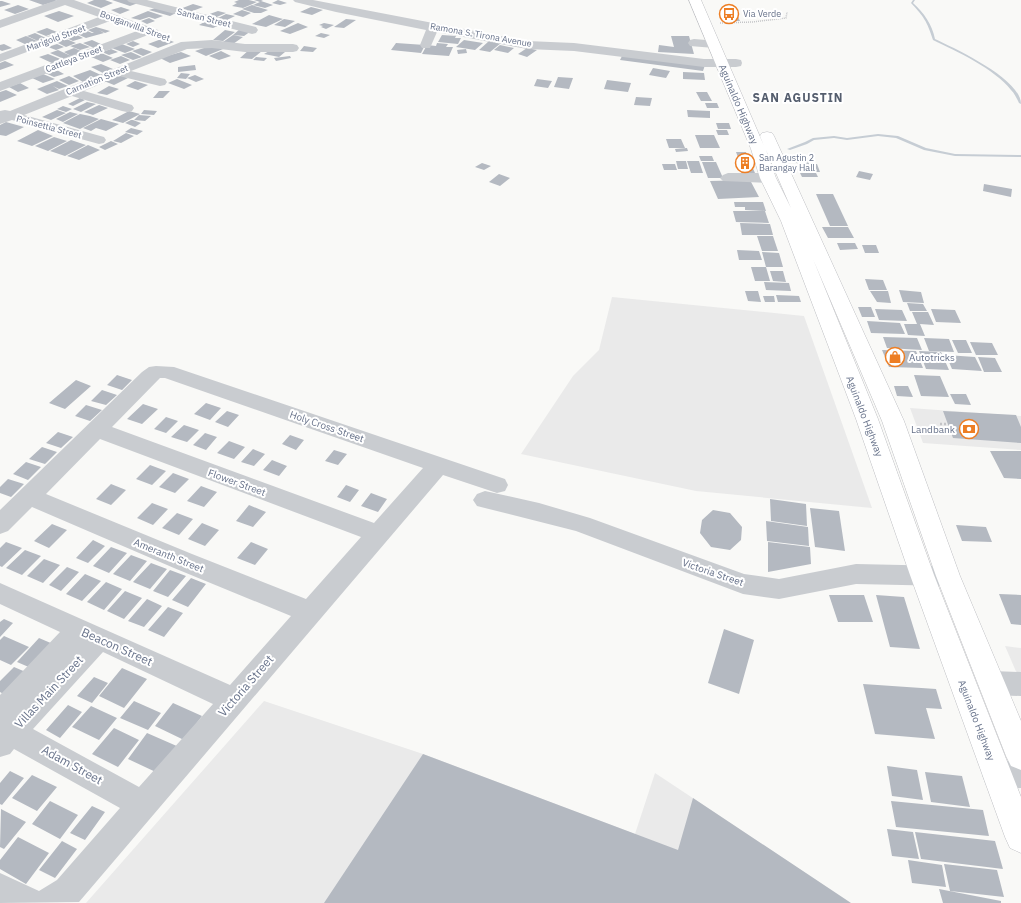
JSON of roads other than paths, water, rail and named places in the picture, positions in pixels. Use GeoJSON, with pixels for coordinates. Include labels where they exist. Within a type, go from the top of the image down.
{"type":"FeatureCollection","features":[{"type":"Feature","properties":{"kind":"highway","name":"Aguinaldo Highway"},"geometry":{"type":"LineString","coordinates":[[695,0],[741,77]]}},
{"type":"Feature","properties":{"kind":"highway","name":"Aguinaldo Highway"},"geometry":{"type":"LineString","coordinates":[[719,23],[726,52],[731,87],[758,149],[768,178],[800,228],[893,421],[935,576],[992,683],[1021,756]]}},
{"type":"Feature","properties":{"kind":"highway","name":"Aguinaldo Highway"},"geometry":{"type":"LineString","coordinates":[[746,90],[786,178],[800,228],[867,419],[935,576],[1009,774],[1018,821]]}},
{"type":"Feature","properties":{"kind":"highway"},"geometry":{"type":"LineString","coordinates":[[768,178],[786,178]]}},
{"type":"Feature","properties":{"kind":"street"},"geometry":{"type":"LineString","coordinates":[[0,24],[65,0]]}},
{"type":"Feature","properties":{"kind":"street","name":"Bouganvilla Street"},"geometry":{"type":"LineString","coordinates":[[65,0],[185,45]]}},
{"type":"Feature","properties":{"kind":"street","name":"Santan Street"},"geometry":{"type":"LineString","coordinates":[[133,0],[252,30]]}},
{"type":"Feature","properties":{"kind":"street","name":"Ramona S. Tirona Avenue"},"geometry":{"type":"LineString","coordinates":[[299,0],[336,9],[527,45],[574,47],[673,59],[726,52]]}},
{"type":"Feature","properties":{"kind":"street","name":"Marigold Street"},"geometry":{"type":"LineString","coordinates":[[0,58],[111,17]]}},
{"type":"Feature","properties":{"kind":"street"},"geometry":{"type":"LineString","coordinates":[[426,45],[433,27]]}},
{"type":"Feature","properties":{"kind":"street","name":"Cattleya Street"},"geometry":{"type":"LineString","coordinates":[[0,87],[148,31]]}},
{"type":"Feature","properties":{"kind":"street"},"geometry":{"type":"LineString","coordinates":[[185,45],[212,44],[245,48],[292,48]]}},
{"type":"Feature","properties":{"kind":"street"},"geometry":{"type":"LineString","coordinates":[[694,44],[726,52]]}},
{"type":"Feature","properties":{"kind":"street","name":"Carnation Street"},"geometry":{"type":"LineString","coordinates":[[3,116],[185,45]]}},
{"type":"Feature","properties":{"kind":"street"},"geometry":{"type":"LineString","coordinates":[[118,72],[160,82]]}},
{"type":"Feature","properties":{"kind":"street"},"geometry":{"type":"LineString","coordinates":[[70,91],[127,108]]}},
{"type":"Feature","properties":{"kind":"street","name":"Poinsettia Street"},"geometry":{"type":"LineString","coordinates":[[3,116],[99,140]]}},
{"type":"Feature","properties":{"kind":"street"},"geometry":{"type":"LineString","coordinates":[[728,178],[768,178]]}},
{"type":"Feature","properties":{"kind":"street","name":"Holy Cross Street"},"geometry":{"type":"LineString","coordinates":[[96,429],[149,377],[156,372],[167,372],[439,464],[491,492]]}},
{"type":"Feature","properties":{"kind":"street"},"geometry":{"type":"LineString","coordinates":[[867,419],[893,421]]}},
{"type":"Feature","properties":{"kind":"street"},"geometry":{"type":"LineString","coordinates":[[0,525],[96,429]]}},
{"type":"Feature","properties":{"kind":"street","name":"Flower Street"},"geometry":{"type":"LineString","coordinates":[[96,429],[378,534]]}},
{"type":"Feature","properties":{"kind":"street","name":"Victoria Street"},"geometry":{"type":"LineString","coordinates":[[50,903],[58,900],[68,891],[439,464]]}},
{"type":"Feature","properties":{"kind":"street","name":"Victoria Street"},"geometry":{"type":"LineString","coordinates":[[491,492],[539,512],[582,524],[743,584],[780,589],[856,574],[935,576]]}},
{"type":"Feature","properties":{"kind":"street","name":"Ameranth Street"},"geometry":{"type":"LineString","coordinates":[[29,496],[183,561],[310,612]]}},
{"type":"Feature","properties":{"kind":"street","name":"Beacon Street"},"geometry":{"type":"LineString","coordinates":[[0,593],[234,700]]}},
{"type":"Feature","properties":{"kind":"street","name":"Villas Main Street"},"geometry":{"type":"LineString","coordinates":[[3,729],[88,634]]}},
{"type":"Feature","properties":{"kind":"street"},"geometry":{"type":"LineString","coordinates":[[992,683],[1021,684]]}},
{"type":"Feature","properties":{"kind":"street","name":"Adam Street"},"geometry":{"type":"LineString","coordinates":[[3,729],[143,805]]}},
{"type":"Feature","properties":{"kind":"street"},"geometry":{"type":"LineString","coordinates":[[0,889],[28,903]]}},
{"type":"Feature","properties":{"kind":"waterway"},"geometry":{"type":"LineString","coordinates":[[914,0],[912,3],[926,19],[931,28],[934,39],[975,60],[995,73],[1012,89],[1021,103]]}},
{"type":"Feature","properties":{"kind":"waterway"},"geometry":{"type":"LineString","coordinates":[[789,149],[813,139],[834,137],[847,139],[878,135],[897,137],[925,149],[955,155],[1021,156]]}},
{"type":"Feature","properties":{"kind":"place","name":"Via Verde"},"geometry":{"type":"Point","coordinates":[729,14]}},
{"type":"Feature","properties":{"kind":"place","name":"San Agustin 2 Barangay Hall"},"geometry":{"type":"Point","coordinates":[745,163]}},
{"type":"Feature","properties":{"kind":"place","name":"Autotricks"},"geometry":{"type":"Point","coordinates":[895,357]}},
{"type":"Feature","properties":{"kind":"place","name":"Landbank"},"geometry":{"type":"Point","coordinates":[969,429]}},
{"type":"Feature","properties":{"kind":"district","name":"SAN AGUSTIN"},"geometry":{"type":"Point","coordinates":[798,98]}}]}
